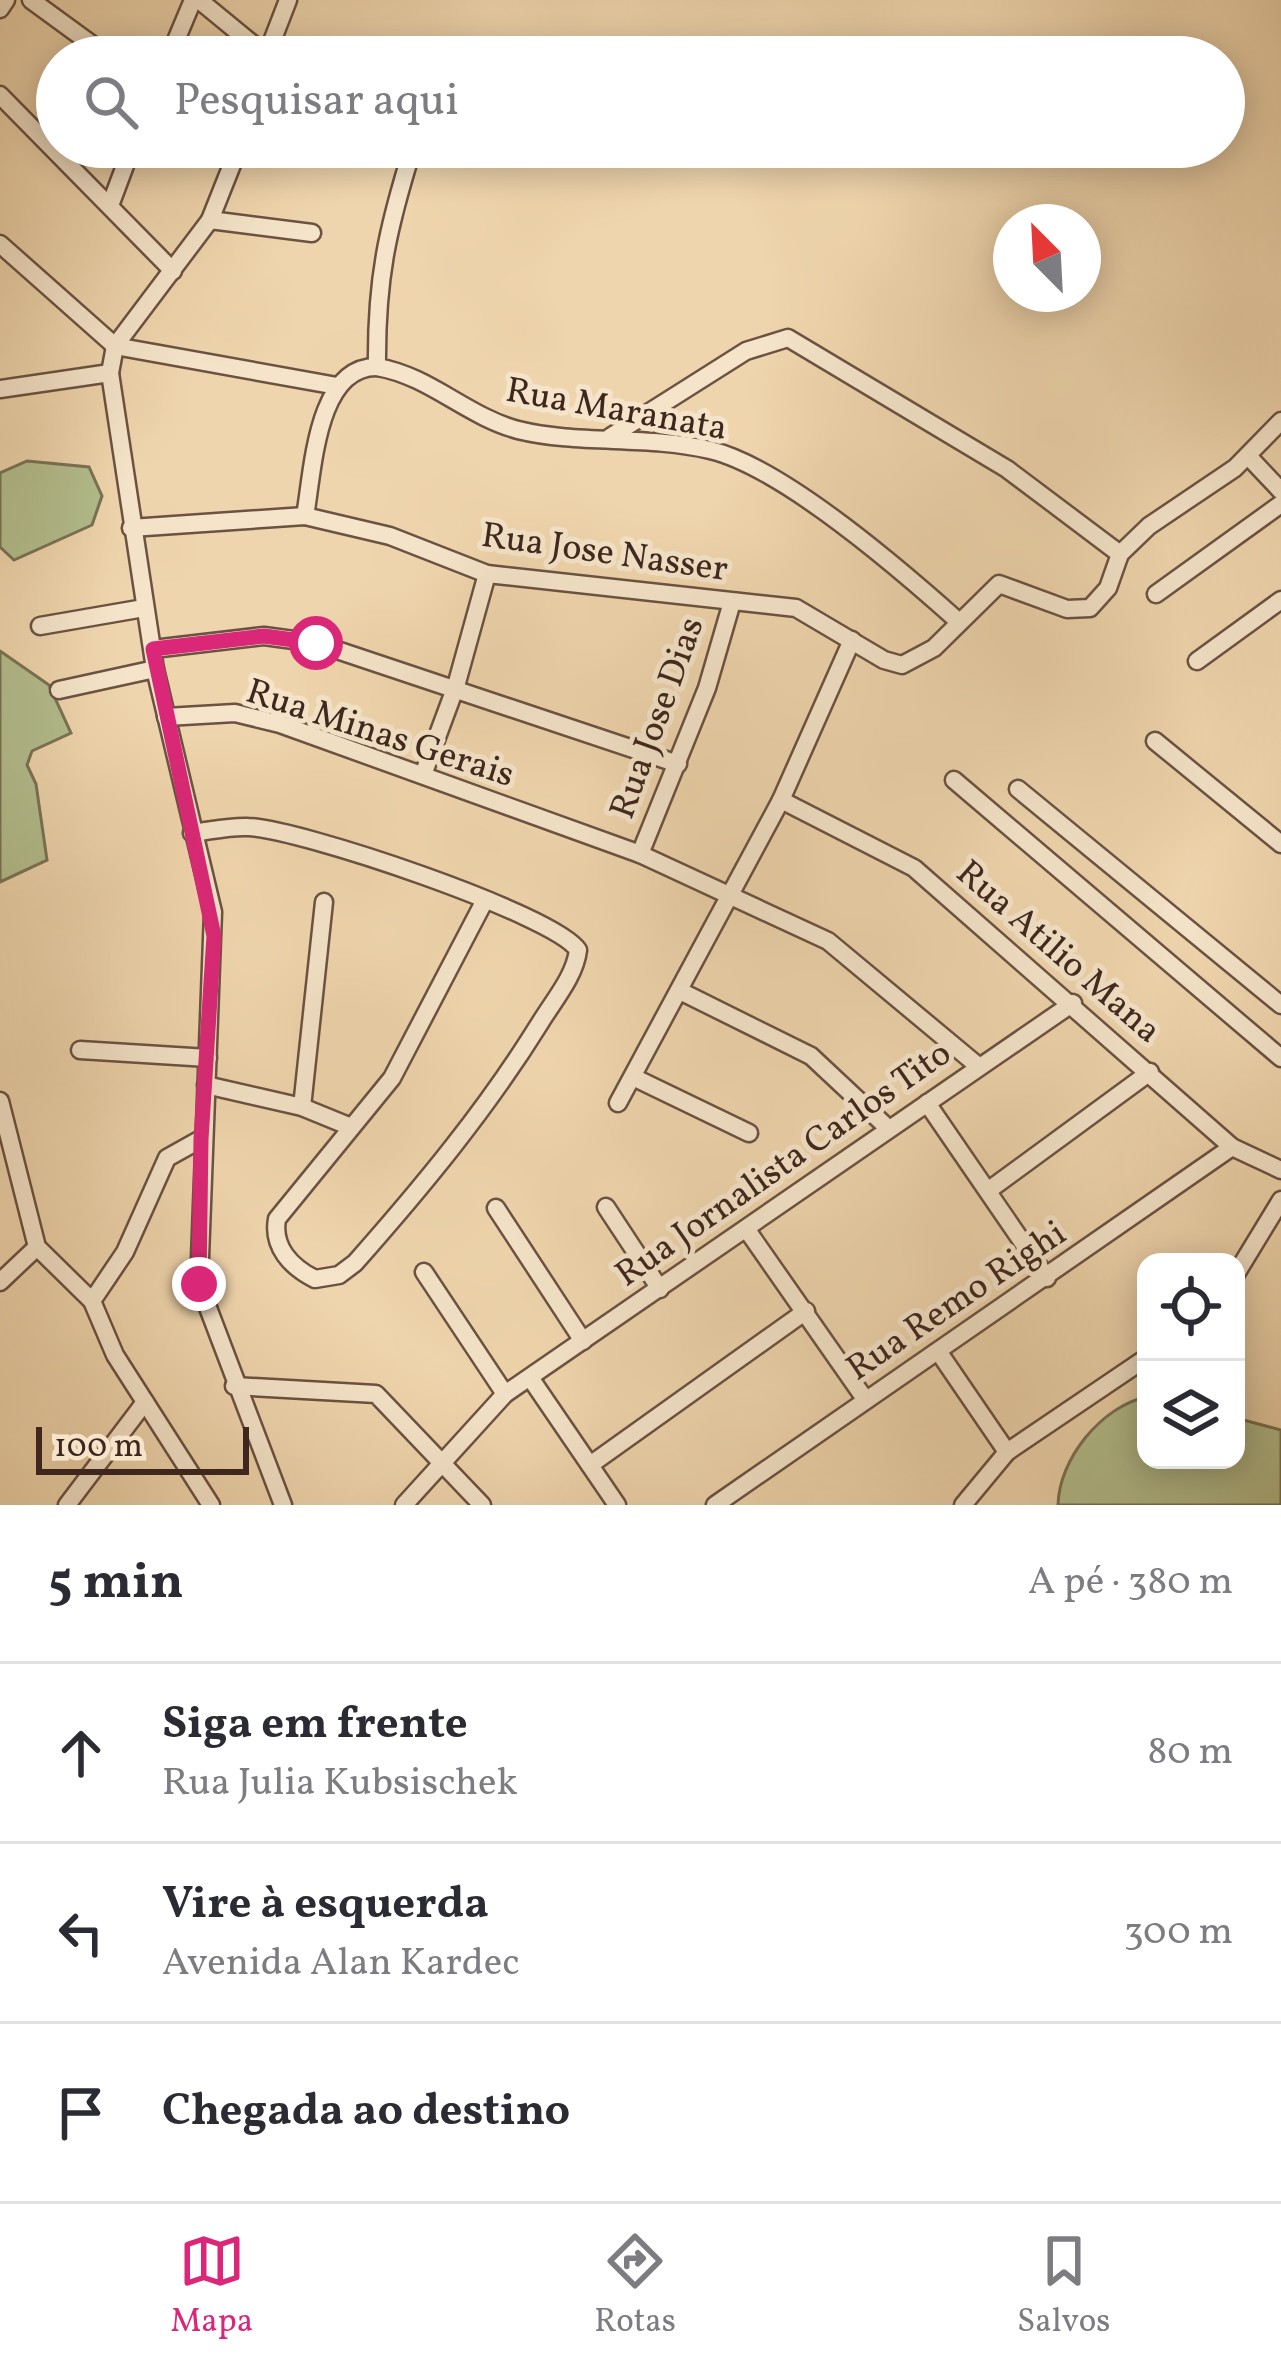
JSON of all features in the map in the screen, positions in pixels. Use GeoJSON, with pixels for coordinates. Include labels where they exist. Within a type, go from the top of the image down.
{"type":"FeatureCollection","features":[{"type":"Feature","properties":{"kind":"street"},"geometry":{"type":"LineString","coordinates":[[0,9],[6,0]]}},
{"type":"Feature","properties":{"kind":"street"},"geometry":{"type":"LineString","coordinates":[[31,0],[80,36]]}},
{"type":"Feature","properties":{"kind":"street"},"geometry":{"type":"LineString","coordinates":[[179,36],[196,0],[241,36]]}},
{"type":"Feature","properties":{"kind":"street"},"geometry":{"type":"LineString","coordinates":[[274,36],[288,0]]}},
{"type":"Feature","properties":{"kind":"street"},"geometry":{"type":"LineString","coordinates":[[0,95],[36,130]]}},
{"type":"Feature","properties":{"kind":"street"},"geometry":{"type":"LineString","coordinates":[[75,168],[173,271]]}},
{"type":"Feature","properties":{"kind":"street"},"geometry":{"type":"LineString","coordinates":[[111,203],[125,168]]}},
{"type":"Feature","properties":{"kind":"street"},"geometry":{"type":"LineString","coordinates":[[231,168],[210,220],[115,346],[110,373],[155,669],[214,936],[201,1139],[199,1284],[283,1505]]}},
{"type":"Feature","properties":{"kind":"street"},"geometry":{"type":"LineString","coordinates":[[304,516],[337,386],[354,371],[377,367],[384,238],[406,168]]}},
{"type":"Feature","properties":{"kind":"street"},"geometry":{"type":"LineString","coordinates":[[210,220],[312,233]]}},
{"type":"Feature","properties":{"kind":"street"},"geometry":{"type":"LineString","coordinates":[[0,244],[115,346],[337,386]]}},
{"type":"Feature","properties":{"kind":"street"},"geometry":{"type":"LineString","coordinates":[[610,437],[746,351],[788,338],[1007,469],[1120,554]]}},
{"type":"Feature","properties":{"kind":"street","name":"Rua Maranata"},"geometry":{"type":"LineString","coordinates":[[377,367],[436,388],[476,414],[524,431],[711,450],[740,461],[852,535],[958,621]]}},
{"type":"Feature","properties":{"kind":"street"},"geometry":{"type":"LineString","coordinates":[[0,388],[110,373]]}},
{"type":"Feature","properties":{"kind":"street"},"geometry":{"type":"LineString","coordinates":[[958,621],[999,584],[1067,609],[1090,608],[1108,588],[1120,554],[1149,526],[1248,456],[1281,421]]}},
{"type":"Feature","properties":{"kind":"street"},"geometry":{"type":"LineString","coordinates":[[1248,456],[1281,491]]}},
{"type":"Feature","properties":{"kind":"street"},"geometry":{"type":"LineString","coordinates":[[1156,594],[1281,504]]}},
{"type":"Feature","properties":{"kind":"street","name":"Rua Jose Nasser"},"geometry":{"type":"LineString","coordinates":[[131,528],[304,516],[390,536],[488,574],[796,608],[884,660],[910,664],[958,621]]}},
{"type":"Feature","properties":{"kind":"street"},"geometry":{"type":"LineString","coordinates":[[423,776],[456,686],[488,574]]}},
{"type":"Feature","properties":{"kind":"street"},"geometry":{"type":"LineString","coordinates":[[1197,661],[1281,601]]}},
{"type":"Feature","properties":{"kind":"street","name":"Rua Jose Dias"},"geometry":{"type":"LineString","coordinates":[[640,854],[678,764],[732,602]]}},
{"type":"Feature","properties":{"kind":"street"},"geometry":{"type":"LineString","coordinates":[[40,626],[144,608]]}},
{"type":"Feature","properties":{"kind":"street"},"geometry":{"type":"LineString","coordinates":[[153,649],[291,638],[456,686],[678,764]]}},
{"type":"Feature","properties":{"kind":"street"},"geometry":{"type":"LineString","coordinates":[[618,1103],[782,800],[852,640]]}},
{"type":"Feature","properties":{"kind":"street"},"geometry":{"type":"LineString","coordinates":[[59,690],[155,669]]}},
{"type":"Feature","properties":{"kind":"street","name":"Rua Minas Gerais"},"geometry":{"type":"LineString","coordinates":[[166,717],[235,713],[640,854],[828,940],[977,1065]]}},
{"type":"Feature","properties":{"kind":"street"},"geometry":{"type":"LineString","coordinates":[[1155,741],[1281,844]]}},
{"type":"Feature","properties":{"kind":"street"},"geometry":{"type":"LineString","coordinates":[[955,780],[1281,1058]]}},
{"type":"Feature","properties":{"kind":"street"},"geometry":{"type":"LineString","coordinates":[[1018,789],[1281,1005]]}},
{"type":"Feature","properties":{"kind":"street","name":"Rua Atilio Mana"},"geometry":{"type":"LineString","coordinates":[[782,800],[914,868],[1232,1147],[1281,1170]]}},
{"type":"Feature","properties":{"kind":"street"},"geometry":{"type":"LineString","coordinates":[[192,833],[248,826],[331,845],[485,900],[558,932],[578,950],[574,969],[471,1129],[355,1263],[339,1275],[315,1279],[291,1263],[279,1245],[277,1219],[392,1078],[485,900]]}},
{"type":"Feature","properties":{"kind":"street"},"geometry":{"type":"LineString","coordinates":[[302,1107],[324,902]]}},
{"type":"Feature","properties":{"kind":"street"},"geometry":{"type":"LineString","coordinates":[[682,992],[811,1056],[889,1129]]}},
{"type":"Feature","properties":{"kind":"street","name":"Rua Jornalista Carlos Tito"},"geometry":{"type":"LineString","coordinates":[[404,1505],[506,1394],[1073,1003]]}},
{"type":"Feature","properties":{"kind":"street"},"geometry":{"type":"LineString","coordinates":[[80,1050],[208,1058]]}},
{"type":"Feature","properties":{"kind":"street"},"geometry":{"type":"LineString","coordinates":[[989,1190],[1150,1072]]}},
{"type":"Feature","properties":{"kind":"street"},"geometry":{"type":"LineString","coordinates":[[633,1077],[748,1133]]}},
{"type":"Feature","properties":{"kind":"street"},"geometry":{"type":"LineString","coordinates":[[206,1084],[302,1107],[351,1127]]}},
{"type":"Feature","properties":{"kind":"street"},"geometry":{"type":"LineString","coordinates":[[0,1101],[37,1247],[92,1301],[115,1355],[211,1505]]}},
{"type":"Feature","properties":{"kind":"street"},"geometry":{"type":"LineString","coordinates":[[927,1103],[1047,1278]]}},
{"type":"Feature","properties":{"kind":"street"},"geometry":{"type":"LineString","coordinates":[[92,1301],[125,1252],[167,1158],[201,1139]]}},
{"type":"Feature","properties":{"kind":"street","name":"Rua Remo Righi"},"geometry":{"type":"LineString","coordinates":[[715,1505],[1232,1147]]}},
{"type":"Feature","properties":{"kind":"street"},"geometry":{"type":"LineString","coordinates":[[1245,1259],[1281,1200]]}},
{"type":"Feature","properties":{"kind":"street"},"geometry":{"type":"LineString","coordinates":[[606,1207],[660,1288]]}},
{"type":"Feature","properties":{"kind":"street"},"geometry":{"type":"LineString","coordinates":[[496,1208],[584,1341]]}},
{"type":"Feature","properties":{"kind":"street"},"geometry":{"type":"LineString","coordinates":[[746,1230],[865,1399]]}},
{"type":"Feature","properties":{"kind":"street"},"geometry":{"type":"LineString","coordinates":[[0,1282],[37,1247]]}},
{"type":"Feature","properties":{"kind":"street"},"geometry":{"type":"LineString","coordinates":[[424,1272],[506,1394]]}},
{"type":"Feature","properties":{"kind":"street"},"geometry":{"type":"LineString","coordinates":[[590,1465],[806,1311]]}},
{"type":"Feature","properties":{"kind":"street"},"geometry":{"type":"LineString","coordinates":[[938,1351],[1006,1452]]}},
{"type":"Feature","properties":{"kind":"street"},"geometry":{"type":"LineString","coordinates":[[962,1505],[1006,1452],[1142,1361]]}},
{"type":"Feature","properties":{"kind":"street"},"geometry":{"type":"LineString","coordinates":[[530,1378],[617,1505]]}},
{"type":"Feature","properties":{"kind":"street"},"geometry":{"type":"LineString","coordinates":[[234,1386],[376,1394],[482,1505]]}},
{"type":"Feature","properties":{"kind":"street"},"geometry":{"type":"LineString","coordinates":[[67,1505],[145,1402]]}},
{"type":"Feature","properties":{"kind":"green space"},"geometry":{"type":"Polygon","coordinates":[[[27,461],[89,467],[102,496],[92,525],[14,560],[0,547],[0,473],[27,461]]]}},
{"type":"Feature","properties":{"kind":"green space"},"geometry":{"type":"Polygon","coordinates":[[[0,651],[49,685],[71,733],[32,751],[27,765],[36,784],[47,860],[0,882],[0,651]]]}},
{"type":"Feature","properties":{"kind":"green space"},"geometry":{"type":"Polygon","coordinates":[[[1137,1400],[1137,1469],[1245,1469],[1245,1420],[1281,1430],[1281,1505],[1058,1505],[1074,1453],[1099,1423],[1137,1400]]]}},
{"type":"Feature","properties":{"kind":"route"},"geometry":{"type":"LineString","coordinates":[[199,1284],[196,1238],[213,912],[153,649],[264,636],[316,643]]}}]}
